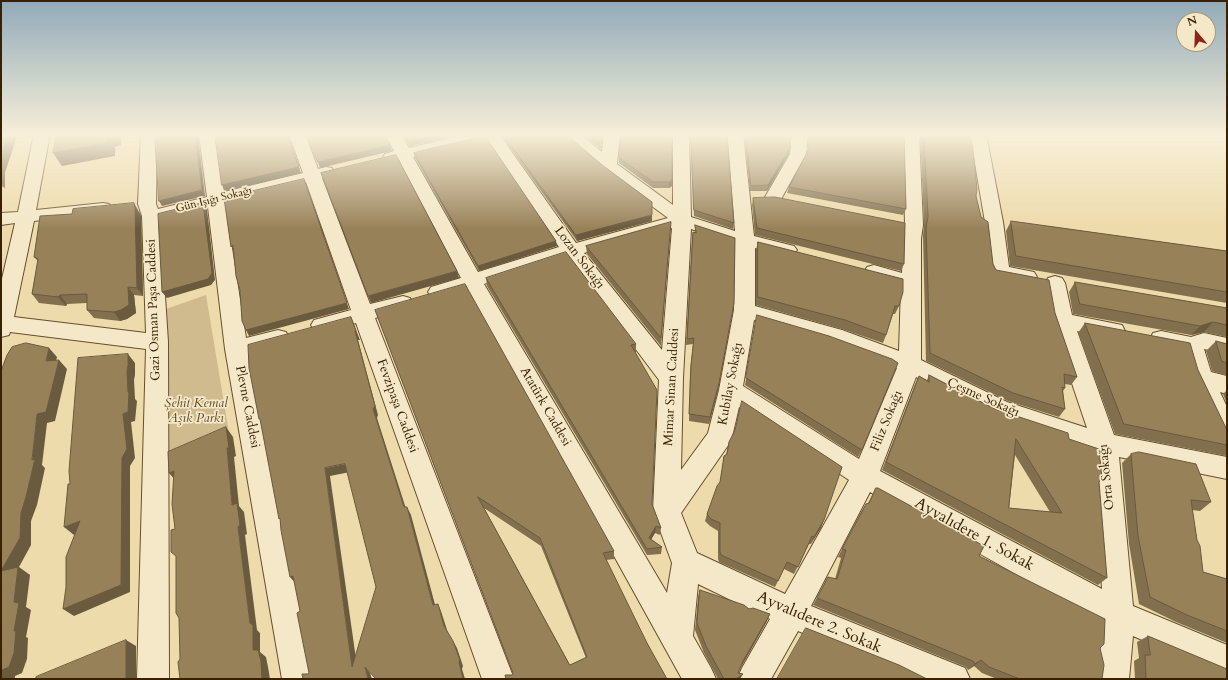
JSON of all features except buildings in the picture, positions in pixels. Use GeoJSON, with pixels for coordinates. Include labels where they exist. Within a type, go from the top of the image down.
{"type":"FeatureCollection","features":[{"type":"Feature","properties":{"kind":"street"},"geometry":{"type":"LineString","coordinates":[[36,166],[2,326],[156,342]]}},
{"type":"Feature","properties":{"kind":"street","name":"Gazi Osman Paşa Caddesi"},"geometry":{"type":"LineString","coordinates":[[143,166],[136,208],[156,342],[152,679]]}},
{"type":"Feature","properties":{"kind":"street","name":"Plevne Caddesi"},"geometry":{"type":"LineString","coordinates":[[211,166],[236,349],[298,679]]}},
{"type":"Feature","properties":{"kind":"street","name":"Fevzipaşa Caddesi"},"geometry":{"type":"LineString","coordinates":[[308,166],[498,679]]}},
{"type":"Feature","properties":{"kind":"street","name":"Atatürk Caddesi"},"geometry":{"type":"LineString","coordinates":[[410,166],[474,282],[677,636],[700,679]]}},
{"type":"Feature","properties":{"kind":"street","name":"Lozan Sokağı"},"geometry":{"type":"LineString","coordinates":[[513,166],[571,250],[671,378]]}},
{"type":"Feature","properties":{"kind":"street"},"geometry":{"type":"LineString","coordinates":[[609,166],[682,220],[745,240],[806,255]]}},
{"type":"Feature","properties":{"kind":"street","name":"Mimar Sinan Caddesi"},"geometry":{"type":"LineString","coordinates":[[677,636],[686,563],[667,511],[671,378],[682,220],[681,166]]}},
{"type":"Feature","properties":{"kind":"street"},"geometry":{"type":"LineString","coordinates":[[738,166],[742,199],[782,199],[794,166]]}},
{"type":"Feature","properties":{"kind":"street","name":"Filiz Sokağı"},"geometry":{"type":"LineString","coordinates":[[753,679],[791,613],[865,476],[910,364],[912,239],[906,224],[909,166]]}},
{"type":"Feature","properties":{"kind":"street","name":"Orta Sokağı"},"geometry":{"type":"LineString","coordinates":[[987,166],[1002,223],[1000,272],[1063,284],[1062,321],[1105,444],[1119,615],[1113,679]]}},
{"type":"Feature","properties":{"kind":"street","name":"Gün Işığı Sokağı"},"geometry":{"type":"LineString","coordinates":[[1,220],[26,215],[136,208],[216,199],[343,168]]}},
{"type":"Feature","properties":{"kind":"street","name":"Kubilay Sokağı"},"geometry":{"type":"LineString","coordinates":[[667,511],[720,437],[731,390],[745,310],[745,240],[742,199]]}},
{"type":"Feature","properties":{"kind":"street"},"geometry":{"type":"LineString","coordinates":[[236,349],[474,282],[571,250],[682,220]]}},
{"type":"Feature","properties":{"kind":"street"},"geometry":{"type":"LineString","coordinates":[[859,268],[912,282]]}},
{"type":"Feature","properties":{"kind":"street","name":"Çeşme Sokağı"},"geometry":{"type":"LineString","coordinates":[[745,310],[834,336],[910,364],[999,409],[1105,444],[1227,468]]}},
{"type":"Feature","properties":{"kind":"street"},"geometry":{"type":"LineString","coordinates":[[1062,321],[1191,345],[1204,341],[1227,346]]}},
{"type":"Feature","properties":{"kind":"street"},"geometry":{"type":"LineString","coordinates":[[1191,345],[1202,379],[1227,432]]}},
{"type":"Feature","properties":{"kind":"street"},"geometry":{"type":"LineString","coordinates":[[1202,379],[1227,385]]}},
{"type":"Feature","properties":{"kind":"street","name":"Ayvalıdere 1. Sokak"},"geometry":{"type":"LineString","coordinates":[[731,390],[865,476],[1119,615],[1227,661]]}},
{"type":"Feature","properties":{"kind":"street","name":"Ayvalıdere 2. Sokak"},"geometry":{"type":"LineString","coordinates":[[686,563],[791,613],[954,679]]}},
{"type":"Feature","properties":{"kind":"green space","name":"Şehit Kemal Aşık Parkı"},"geometry":{"type":"Polygon","coordinates":[[[206,295],[229,433],[168,456],[166,309],[206,295]]]}}]}
